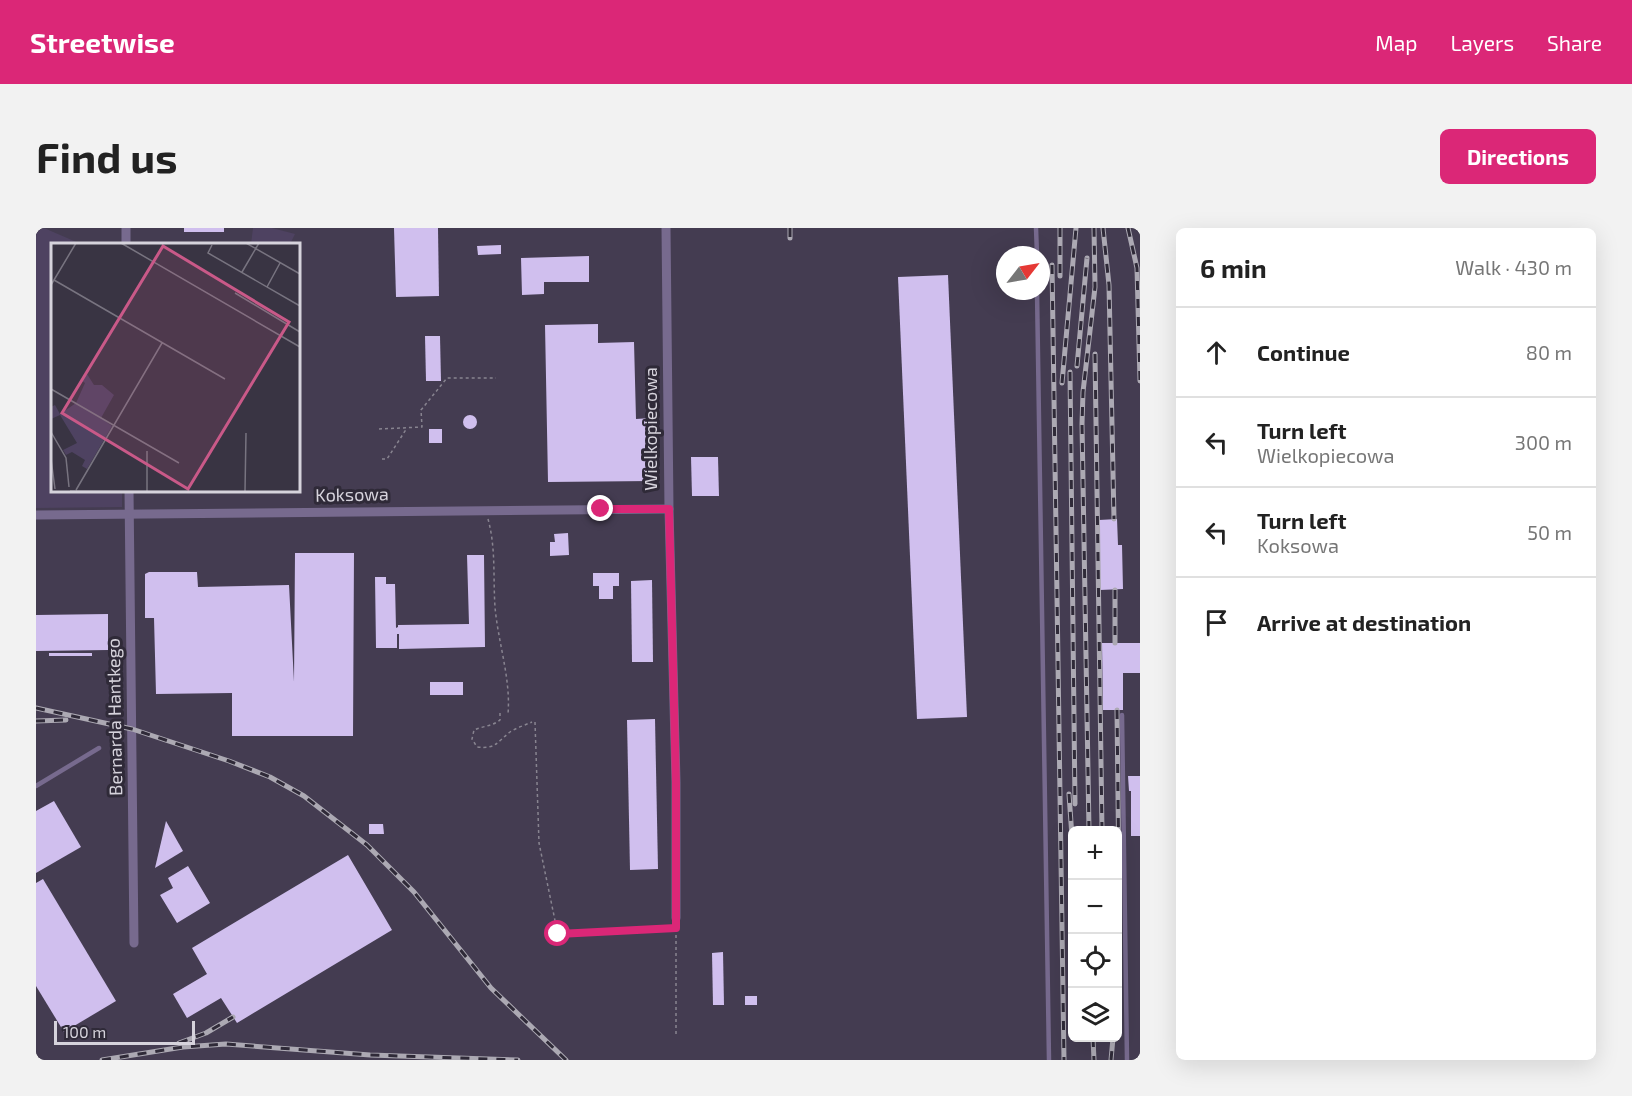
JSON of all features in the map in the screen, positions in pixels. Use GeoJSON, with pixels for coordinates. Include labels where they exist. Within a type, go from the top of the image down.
{"type":"FeatureCollection","features":[{"type":"Feature","properties":{"kind":"street","name":"Wielkopiecowa"},"geometry":{"type":"LineString","coordinates":[[666,228],[669,509],[676,783],[676,918]]}},
{"type":"Feature","properties":{"kind":"street","name":"Bernarda Hantkego"},"geometry":{"type":"LineString","coordinates":[[129,492],[134,943]]}},
{"type":"Feature","properties":{"kind":"street","name":"Koksowa"},"geometry":{"type":"LineString","coordinates":[[36,515],[669,509]]}},
{"type":"Feature","properties":{"kind":"lane"},"geometry":{"type":"LineString","coordinates":[[1036,228],[1037,246]]}},
{"type":"Feature","properties":{"kind":"lane"},"geometry":{"type":"LineString","coordinates":[[1037,300],[1049,1060]]}},
{"type":"Feature","properties":{"kind":"lane"},"geometry":{"type":"LineString","coordinates":[[1122,715],[1127,1060]]}},
{"type":"Feature","properties":{"kind":"lane"},"geometry":{"type":"LineString","coordinates":[[36,786],[99,748]]}},
{"type":"Feature","properties":{"kind":"path"},"geometry":{"type":"LineString","coordinates":[[379,429],[422,427],[421,410],[447,378],[496,378]]}},
{"type":"Feature","properties":{"kind":"path"},"geometry":{"type":"LineString","coordinates":[[382,459],[387,459],[407,428]]}},
{"type":"Feature","properties":{"kind":"path"},"geometry":{"type":"LineString","coordinates":[[485,510],[493,540],[495,608],[503,658],[508,714]]}},
{"type":"Feature","properties":{"kind":"path"},"geometry":{"type":"LineString","coordinates":[[500,713],[500,720],[494,725],[474,730],[471,739],[477,747],[489,748],[500,743],[511,731],[533,722],[538,843],[558,934],[676,928],[676,1035]]}},
{"type":"Feature","properties":{"kind":"shaded area"},"geometry":{"type":"Polygon","coordinates":[[[36,228],[1140,228],[1140,1060],[36,1060],[36,228]]]}},
{"type":"Feature","properties":{"kind":"shaded area"},"geometry":{"type":"Polygon","coordinates":[[[36,228],[44,228],[79,243],[51,243],[51,492],[122,492],[122,507],[36,508],[36,228]]]}},
{"type":"Feature","properties":{"kind":"shaded area"},"geometry":{"type":"Polygon","coordinates":[[[253,228],[272,228],[295,234],[290,243],[251,243],[253,228]]]}},
{"type":"Feature","properties":{"kind":"building"},"geometry":{"type":"Polygon","coordinates":[[[184,228],[224,228],[224,232],[184,232],[184,228]]]}},
{"type":"Feature","properties":{"kind":"building"},"geometry":{"type":"Polygon","coordinates":[[[394,228],[438,228],[439,296],[396,297],[394,228]]]}},
{"type":"Feature","properties":{"kind":"building"},"geometry":{"type":"Polygon","coordinates":[[[501,245],[501,254],[478,255],[477,246],[501,245]]]}},
{"type":"Feature","properties":{"kind":"building"},"geometry":{"type":"Polygon","coordinates":[[[589,256],[589,282],[544,282],[544,294],[522,295],[521,258],[589,256]]]}},
{"type":"Feature","properties":{"kind":"building"},"geometry":{"type":"Polygon","coordinates":[[[948,275],[967,717],[917,719],[898,277],[948,275]]]}},
{"type":"Feature","properties":{"kind":"building"},"geometry":{"type":"Polygon","coordinates":[[[598,324],[598,343],[634,342],[636,419],[651,418],[652,481],[548,482],[545,325],[598,324]]]}},
{"type":"Feature","properties":{"kind":"building"},"geometry":{"type":"Polygon","coordinates":[[[425,336],[440,336],[441,381],[426,381],[425,336]]]}},
{"type":"Feature","properties":{"kind":"building"},"geometry":{"type":"Polygon","coordinates":[[[467,415],[473,415],[477,422],[473,429],[467,429],[463,425],[463,419],[467,415]]]}},
{"type":"Feature","properties":{"kind":"building"},"geometry":{"type":"Polygon","coordinates":[[[429,429],[442,429],[442,443],[429,443],[429,429]]]}},
{"type":"Feature","properties":{"kind":"building"},"geometry":{"type":"Polygon","coordinates":[[[691,457],[718,457],[719,496],[692,496],[691,457]]]}},
{"type":"Feature","properties":{"kind":"building"},"geometry":{"type":"Polygon","coordinates":[[[1117,519],[1118,545],[1122,545],[1123,589],[1100,590],[1099,520],[1117,519]]]}},
{"type":"Feature","properties":{"kind":"building"},"geometry":{"type":"Polygon","coordinates":[[[568,533],[569,555],[550,556],[550,542],[555,542],[554,534],[568,533]]]}},
{"type":"Feature","properties":{"kind":"building"},"geometry":{"type":"Polygon","coordinates":[[[295,553],[354,553],[353,736],[232,736],[232,693],[156,694],[154,618],[145,618],[145,574],[149,572],[197,572],[198,587],[289,585],[294,682],[295,553]]]}},
{"type":"Feature","properties":{"kind":"building"},"geometry":{"type":"Polygon","coordinates":[[[467,555],[484,555],[485,647],[399,649],[399,634],[397,634],[397,648],[376,648],[375,577],[386,577],[386,584],[395,584],[396,628],[398,625],[469,624],[467,555]]]}},
{"type":"Feature","properties":{"kind":"building"},"geometry":{"type":"Polygon","coordinates":[[[593,573],[619,573],[619,586],[613,586],[613,599],[599,599],[599,586],[593,586],[593,573]]]}},
{"type":"Feature","properties":{"kind":"building"},"geometry":{"type":"Polygon","coordinates":[[[652,580],[653,662],[632,662],[631,581],[652,580]]]}},
{"type":"Feature","properties":{"kind":"building"},"geometry":{"type":"Polygon","coordinates":[[[108,614],[108,650],[36,651],[36,615],[108,614]]]}},
{"type":"Feature","properties":{"kind":"building"},"geometry":{"type":"Polygon","coordinates":[[[1102,643],[1140,643],[1140,673],[1123,673],[1123,710],[1103,710],[1102,643]]]}},
{"type":"Feature","properties":{"kind":"building"},"geometry":{"type":"Polygon","coordinates":[[[49,653],[92,653],[92,656],[49,656],[49,653]]]}},
{"type":"Feature","properties":{"kind":"building"},"geometry":{"type":"Polygon","coordinates":[[[430,682],[463,682],[463,695],[430,695],[430,682]]]}},
{"type":"Feature","properties":{"kind":"building"},"geometry":{"type":"Polygon","coordinates":[[[655,719],[658,869],[630,870],[627,720],[655,719]]]}},
{"type":"Feature","properties":{"kind":"building"},"geometry":{"type":"Polygon","coordinates":[[[1128,776],[1140,776],[1140,836],[1131,836],[1131,791],[1129,791],[1128,776]]]}},
{"type":"Feature","properties":{"kind":"building"},"geometry":{"type":"Polygon","coordinates":[[[54,801],[81,847],[36,873],[36,811],[54,801]]]}},
{"type":"Feature","properties":{"kind":"building"},"geometry":{"type":"Polygon","coordinates":[[[166,821],[183,851],[155,868],[166,821]]]}},
{"type":"Feature","properties":{"kind":"building"},"geometry":{"type":"Polygon","coordinates":[[[369,824],[383,824],[384,834],[369,834],[369,824]]]}},
{"type":"Feature","properties":{"kind":"building"},"geometry":{"type":"Polygon","coordinates":[[[348,855],[392,930],[237,1023],[221,998],[187,1018],[173,994],[207,974],[192,948],[348,855]]]}},
{"type":"Feature","properties":{"kind":"building"},"geometry":{"type":"Polygon","coordinates":[[[188,866],[210,903],[177,923],[160,895],[173,888],[168,878],[188,866]]]}},
{"type":"Feature","properties":{"kind":"building"},"geometry":{"type":"Polygon","coordinates":[[[43,879],[116,1001],[64,1032],[36,986],[36,883],[43,879]]]}},
{"type":"Feature","properties":{"kind":"building"},"geometry":{"type":"Polygon","coordinates":[[[723,952],[724,1005],[713,1005],[712,953],[723,952]]]}},
{"type":"Feature","properties":{"kind":"building"},"geometry":{"type":"Polygon","coordinates":[[[745,996],[757,996],[757,1005],[745,1005],[745,996]]]}},
{"type":"Feature","properties":{"kind":"railway"},"geometry":{"type":"LineString","coordinates":[[790,228],[790,238]]}},
{"type":"Feature","properties":{"kind":"railway"},"geometry":{"type":"LineString","coordinates":[[1060,228],[1060,276]]}},
{"type":"Feature","properties":{"kind":"railway"},"geometry":{"type":"LineString","coordinates":[[1062,383],[1076,228]]}},
{"type":"Feature","properties":{"kind":"railway"},"geometry":{"type":"LineString","coordinates":[[1089,826],[1082,424],[1083,392],[1095,287],[1094,228]]}},
{"type":"Feature","properties":{"kind":"railway"},"geometry":{"type":"LineString","coordinates":[[1103,228],[1109,285],[1114,519]]}},
{"type":"Feature","properties":{"kind":"railway"},"geometry":{"type":"LineString","coordinates":[[1128,228],[1137,268],[1140,381]]}},
{"type":"Feature","properties":{"kind":"railway"},"geometry":{"type":"LineString","coordinates":[[1077,366],[1087,258]]}},
{"type":"Feature","properties":{"kind":"railway"},"geometry":{"type":"LineString","coordinates":[[1052,265],[1064,1060]]}},
{"type":"Feature","properties":{"kind":"railway"},"geometry":{"type":"LineString","coordinates":[[1095,354],[1102,826]]}},
{"type":"Feature","properties":{"kind":"railway"},"geometry":{"type":"LineString","coordinates":[[1070,372],[1075,804]]}},
{"type":"Feature","properties":{"kind":"railway"},"geometry":{"type":"LineString","coordinates":[[1115,590],[1115,643]]}},
{"type":"Feature","properties":{"kind":"railway"},"geometry":{"type":"LineString","coordinates":[[36,708],[132,729],[229,761],[270,777],[304,796],[367,845],[414,892],[491,988],[566,1060]]}},
{"type":"Feature","properties":{"kind":"railway"},"geometry":{"type":"LineString","coordinates":[[1117,710],[1118,934]]}},
{"type":"Feature","properties":{"kind":"railway"},"geometry":{"type":"LineString","coordinates":[[36,721],[66,720]]}},
{"type":"Feature","properties":{"kind":"railway"},"geometry":{"type":"LineString","coordinates":[[1069,794],[1071,826]]}},
{"type":"Feature","properties":{"kind":"railway"},"geometry":{"type":"LineString","coordinates":[[179,1043],[206,1033],[233,1017]]}},
{"type":"Feature","properties":{"kind":"railway"},"geometry":{"type":"LineString","coordinates":[[1093,1042],[1094,1060]]}},
{"type":"Feature","properties":{"kind":"railway"},"geometry":{"type":"LineString","coordinates":[[1111,1060],[1113,1042]]}},
{"type":"Feature","properties":{"kind":"railway"},"geometry":{"type":"LineString","coordinates":[[102,1060],[183,1047],[226,1044],[370,1055],[518,1060]]}},
{"type":"Feature","properties":{"kind":"route"},"geometry":{"type":"LineString","coordinates":[[558,934],[676,928],[676,783],[669,509],[601,509]]}}]}
